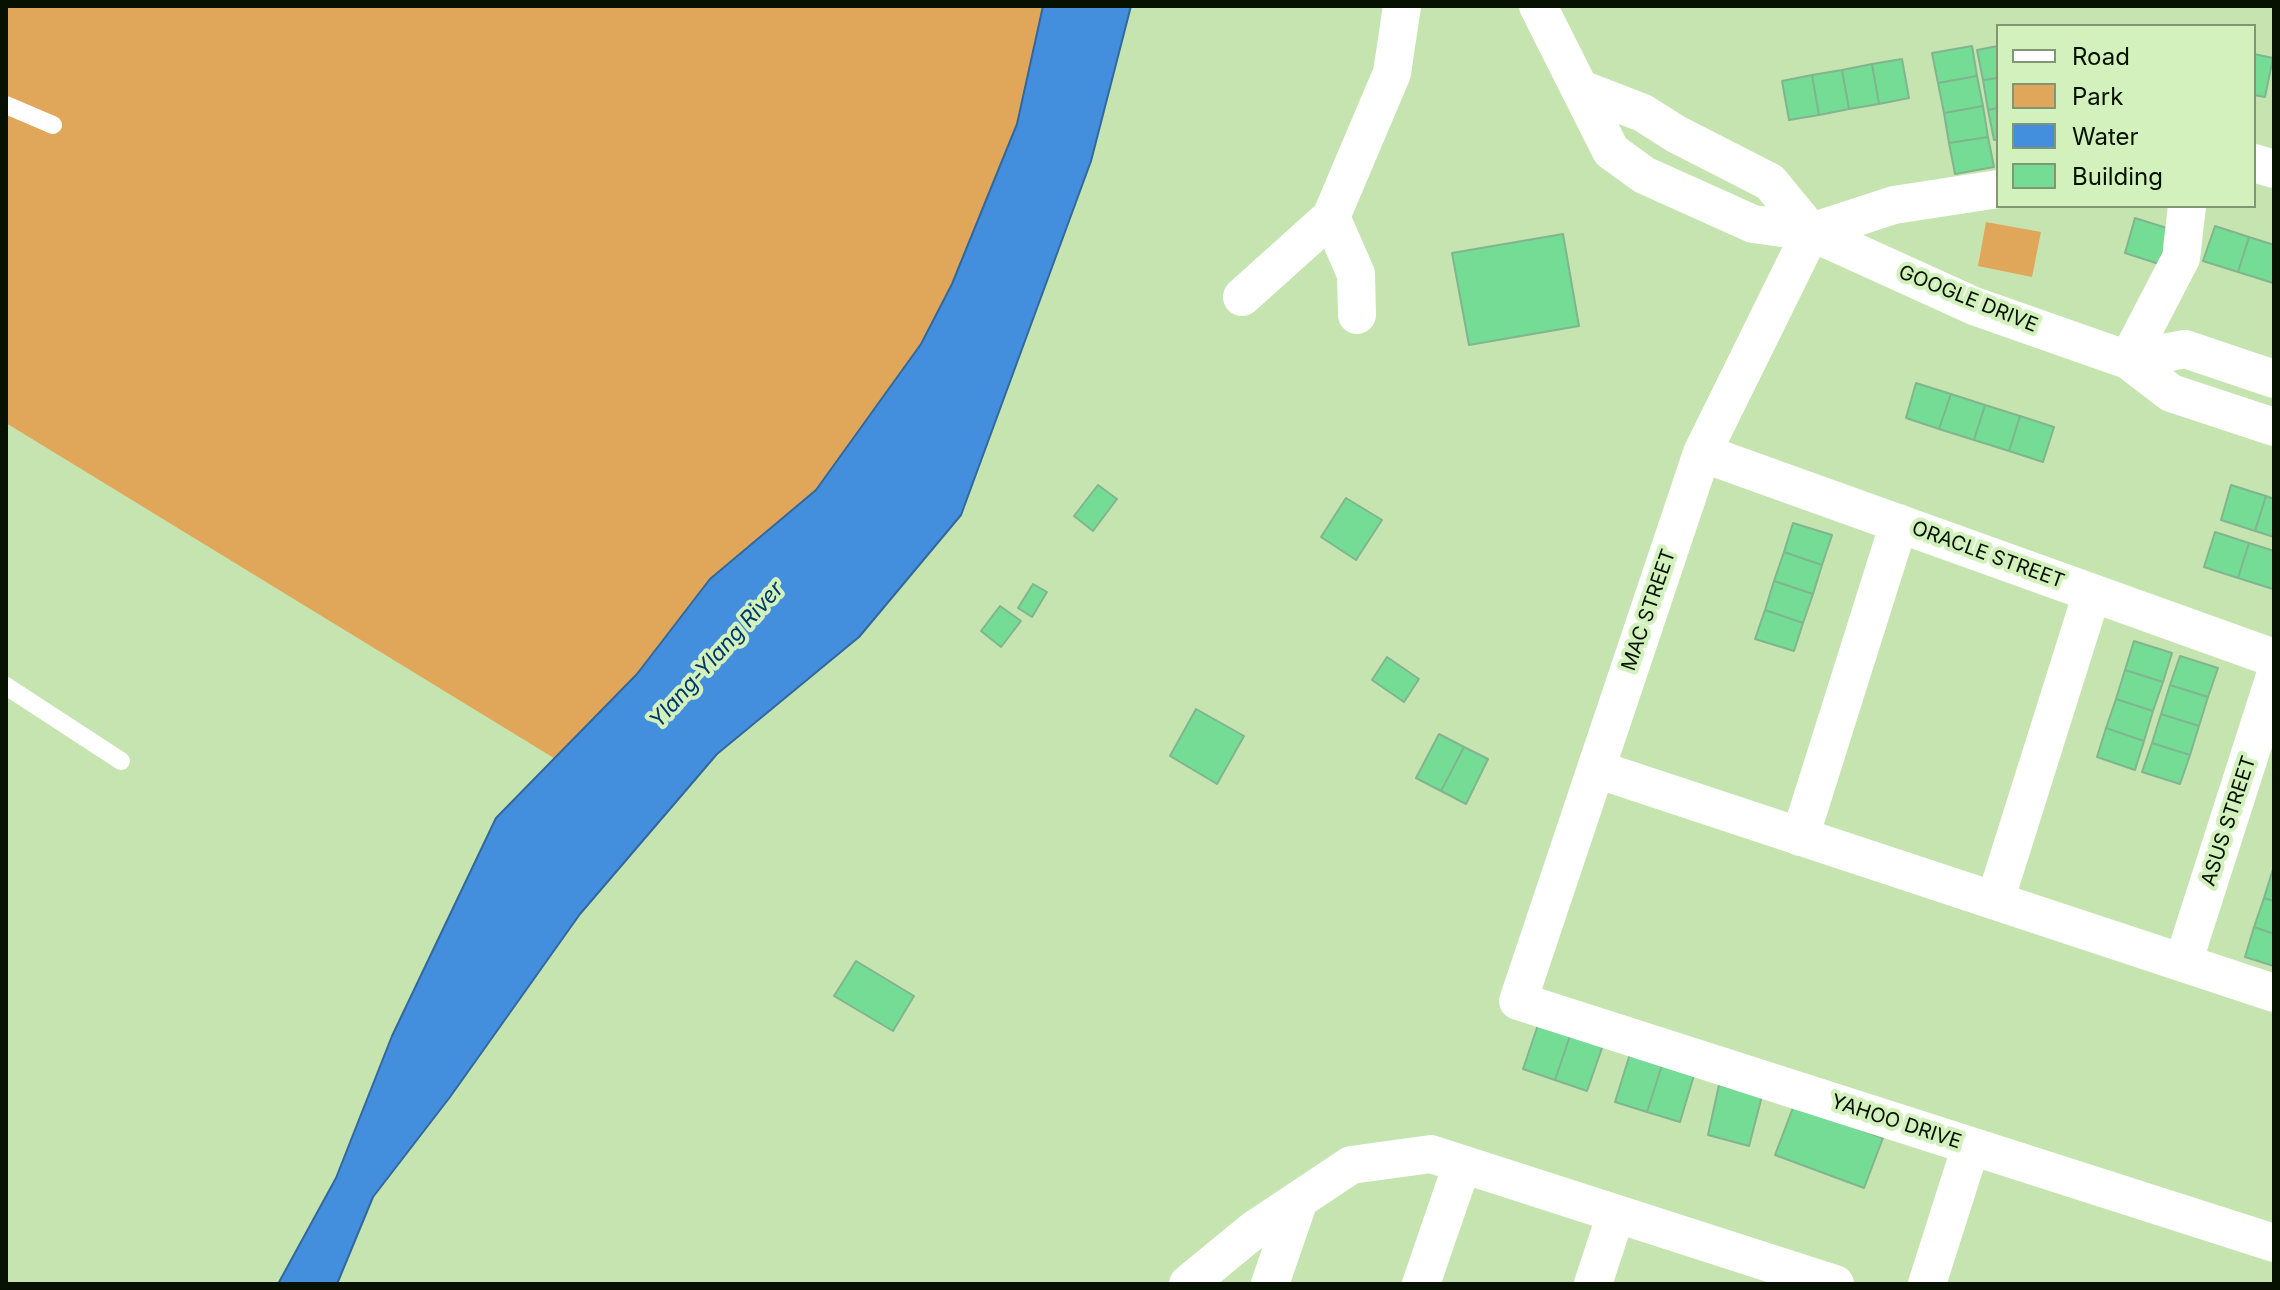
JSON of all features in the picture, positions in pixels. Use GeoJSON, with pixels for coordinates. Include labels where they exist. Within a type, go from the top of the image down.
{"type":"FeatureCollection","features":[{"type":"Feature","properties":{"kind":"street"},"geometry":{"type":"LineString","coordinates":[[1242,297],[1331,217],[1392,73],[1402,6]]}},
{"type":"Feature","properties":{"kind":"street"},"geometry":{"type":"LineString","coordinates":[[1538,6],[1611,151],[1644,175],[1753,224],[1811,232],[1894,205],[1996,189]]}},
{"type":"Feature","properties":{"kind":"street"},"geometry":{"type":"LineString","coordinates":[[1581,89],[1643,113],[1676,134],[1770,182],[1811,232]]}},
{"type":"Feature","properties":{"kind":"street"},"geometry":{"type":"LineString","coordinates":[[2128,360],[2181,258],[2187,208]]}},
{"type":"Feature","properties":{"kind":"street"},"geometry":{"type":"LineString","coordinates":[[1331,217],[1356,274],[1357,315]]}},
{"type":"Feature","properties":{"kind":"street","name":"GOOGLE DRIVE"},"geometry":{"type":"LineString","coordinates":[[1811,232],[1974,306],[2128,360],[2171,393],[2274,427]]}},
{"type":"Feature","properties":{"kind":"street","name":"MAC STREET"},"geometry":{"type":"LineString","coordinates":[[1518,1001],[1702,453],[1811,232]]}},
{"type":"Feature","properties":{"kind":"street"},"geometry":{"type":"LineString","coordinates":[[2128,360],[2185,349],[2274,379]]}},
{"type":"Feature","properties":{"kind":"street","name":"ORACLE STREET"},"geometry":{"type":"LineString","coordinates":[[1702,453],[2274,658]]}},
{"type":"Feature","properties":{"kind":"street"},"geometry":{"type":"LineString","coordinates":[[1800,837],[1899,523]]}},
{"type":"Feature","properties":{"kind":"street"},"geometry":{"type":"LineString","coordinates":[[1995,901],[2092,593]]}},
{"type":"Feature","properties":{"kind":"street","name":"ASUS STREET"},"geometry":{"type":"LineString","coordinates":[[2183,963],[2274,679]]}},
{"type":"Feature","properties":{"kind":"street"},"geometry":{"type":"LineString","coordinates":[[1596,769],[2274,993]]}},
{"type":"Feature","properties":{"kind":"street","name":"YAHOO DRIVE"},"geometry":{"type":"LineString","coordinates":[[1518,1001],[2274,1243]]}},
{"type":"Feature","properties":{"kind":"street"},"geometry":{"type":"LineString","coordinates":[[1927,1284],[1971,1146]]}},
{"type":"Feature","properties":{"kind":"street"},"geometry":{"type":"LineString","coordinates":[[1188,1284],[1255,1229],[1351,1165],[1431,1154],[1616,1214],[1759,1272],[1835,1284]]}},
{"type":"Feature","properties":{"kind":"street"},"geometry":{"type":"LineString","coordinates":[[1421,1284],[1462,1165]]}},
{"type":"Feature","properties":{"kind":"street"},"geometry":{"type":"LineString","coordinates":[[1270,1284],[1299,1200]]}},
{"type":"Feature","properties":{"kind":"street"},"geometry":{"type":"LineString","coordinates":[[1593,1284],[1616,1214]]}},
{"type":"Feature","properties":{"kind":"lane"},"geometry":{"type":"LineString","coordinates":[[6,105],[53,125]]}},
{"type":"Feature","properties":{"kind":"lane"},"geometry":{"type":"LineString","coordinates":[[6,686],[121,761]]}},
{"type":"Feature","properties":{"kind":"green space"},"geometry":{"type":"Polygon","coordinates":[[[6,6],[1078,6],[965,407],[634,807],[6,423],[6,6]]]}},
{"type":"Feature","properties":{"kind":"green space"},"geometry":{"type":"Polygon","coordinates":[[[1986,222],[2041,232],[2032,277],[1978,266],[1986,222]]]}},
{"type":"Feature","properties":{"kind":"water","name":"Ylang-Ylang River"},"geometry":{"type":"Polygon","coordinates":[[[1043,6],[1131,6],[1091,161],[961,515],[859,637],[717,754],[580,914],[450,1097],[373,1197],[337,1284],[278,1284],[336,1178],[392,1036],[496,818],[637,674],[710,579],[816,490],[921,344],[952,284],[1017,124],[1043,6]]]}},
{"type":"Feature","properties":{"kind":"building"},"geometry":{"type":"Polygon","coordinates":[[[1972,46],[1977,76],[1938,83],[1932,53],[1972,46]]]}},
{"type":"Feature","properties":{"kind":"building"},"geometry":{"type":"Polygon","coordinates":[[[1996,46],[1996,78],[1983,80],[1977,50],[1996,46]]]}},
{"type":"Feature","properties":{"kind":"building"},"geometry":{"type":"Polygon","coordinates":[[[2256,54],[2273,58],[2265,97],[2256,95],[2256,54]]]}},
{"type":"Feature","properties":{"kind":"building"},"geometry":{"type":"Polygon","coordinates":[[[1902,59],[1909,98],[1879,104],[1872,64],[1902,59]]]}},
{"type":"Feature","properties":{"kind":"building"},"geometry":{"type":"Polygon","coordinates":[[[1872,64],[1879,104],[1849,109],[1842,70],[1872,64]]]}},
{"type":"Feature","properties":{"kind":"building"},"geometry":{"type":"Polygon","coordinates":[[[1842,70],[1849,109],[1819,115],[1812,75],[1842,70]]]}},
{"type":"Feature","properties":{"kind":"building"},"geometry":{"type":"Polygon","coordinates":[[[1812,75],[1819,115],[1789,120],[1782,81],[1812,75]]]}},
{"type":"Feature","properties":{"kind":"building"},"geometry":{"type":"Polygon","coordinates":[[[1977,76],[1983,106],[1944,113],[1938,83],[1977,76]]]}},
{"type":"Feature","properties":{"kind":"building"},"geometry":{"type":"Polygon","coordinates":[[[1996,78],[1996,108],[1988,110],[1983,80],[1996,78]]]}},
{"type":"Feature","properties":{"kind":"building"},"geometry":{"type":"Polygon","coordinates":[[[1983,106],[1988,137],[1949,143],[1944,113],[1983,106]]]}},
{"type":"Feature","properties":{"kind":"building"},"geometry":{"type":"Polygon","coordinates":[[[1996,108],[1996,140],[1994,140],[1988,110],[1996,108]]]}},
{"type":"Feature","properties":{"kind":"building"},"geometry":{"type":"Polygon","coordinates":[[[1988,137],[1994,167],[1955,174],[1949,143],[1988,137]]]}},
{"type":"Feature","properties":{"kind":"building"},"geometry":{"type":"Polygon","coordinates":[[[2135,218],[2170,229],[2159,264],[2125,253],[2135,218]]]}},
{"type":"Feature","properties":{"kind":"building"},"geometry":{"type":"Polygon","coordinates":[[[2215,226],[2249,237],[2238,272],[2203,261],[2215,226]]]}},
{"type":"Feature","properties":{"kind":"building"},"geometry":{"type":"Polygon","coordinates":[[[1563,234],[1579,326],[1469,345],[1452,253],[1563,234]]]}},
{"type":"Feature","properties":{"kind":"building"},"geometry":{"type":"Polygon","coordinates":[[[2249,237],[2274,245],[2273,283],[2238,272],[2249,237]]]}},
{"type":"Feature","properties":{"kind":"building"},"geometry":{"type":"Polygon","coordinates":[[[1916,383],[1951,394],[1939,429],[1906,418],[1916,383]]]}},
{"type":"Feature","properties":{"kind":"building"},"geometry":{"type":"Polygon","coordinates":[[[1951,394],[1985,405],[1974,440],[1939,429],[1951,394]]]}},
{"type":"Feature","properties":{"kind":"building"},"geometry":{"type":"Polygon","coordinates":[[[1985,405],[2020,416],[2009,451],[1974,440],[1985,405]]]}},
{"type":"Feature","properties":{"kind":"building"},"geometry":{"type":"Polygon","coordinates":[[[2020,416],[2054,427],[2043,462],[2009,451],[2020,416]]]}},
{"type":"Feature","properties":{"kind":"building"},"geometry":{"type":"Polygon","coordinates":[[[1098,485],[1117,499],[1093,531],[1074,516],[1098,485]]]}},
{"type":"Feature","properties":{"kind":"building"},"geometry":{"type":"Polygon","coordinates":[[[2231,485],[2266,496],[2255,531],[2221,520],[2231,485]]]}},
{"type":"Feature","properties":{"kind":"building"},"geometry":{"type":"Polygon","coordinates":[[[2266,496],[2274,499],[2274,537],[2255,531],[2266,496]]]}},
{"type":"Feature","properties":{"kind":"building"},"geometry":{"type":"Polygon","coordinates":[[[1346,498],[1382,520],[1356,560],[1321,537],[1346,498]]]}},
{"type":"Feature","properties":{"kind":"building"},"geometry":{"type":"Polygon","coordinates":[[[1793,523],[1832,535],[1822,565],[1784,552],[1793,523]]]}},
{"type":"Feature","properties":{"kind":"building"},"geometry":{"type":"Polygon","coordinates":[[[2215,532],[2249,543],[2238,578],[2204,567],[2215,532]]]}},
{"type":"Feature","properties":{"kind":"building"},"geometry":{"type":"Polygon","coordinates":[[[2249,543],[2274,551],[2273,589],[2238,578],[2249,543]]]}},
{"type":"Feature","properties":{"kind":"building"},"geometry":{"type":"Polygon","coordinates":[[[1784,552],[1822,565],[1813,594],[1774,581],[1784,552]]]}},
{"type":"Feature","properties":{"kind":"building"},"geometry":{"type":"Polygon","coordinates":[[[1774,581],[1813,594],[1803,623],[1765,610],[1774,581]]]}},
{"type":"Feature","properties":{"kind":"building"},"geometry":{"type":"Polygon","coordinates":[[[1033,584],[1047,592],[1032,617],[1018,608],[1033,584]]]}},
{"type":"Feature","properties":{"kind":"building"},"geometry":{"type":"Polygon","coordinates":[[[1000,606],[1021,621],[1001,647],[981,631],[1000,606]]]}},
{"type":"Feature","properties":{"kind":"building"},"geometry":{"type":"Polygon","coordinates":[[[1765,610],[1803,623],[1794,651],[1755,639],[1765,610]]]}},
{"type":"Feature","properties":{"kind":"building"},"geometry":{"type":"Polygon","coordinates":[[[2134,641],[2172,653],[2163,682],[2125,670],[2134,641]]]}},
{"type":"Feature","properties":{"kind":"building"},"geometry":{"type":"Polygon","coordinates":[[[2180,656],[2218,668],[2208,697],[2170,685],[2180,656]]]}},
{"type":"Feature","properties":{"kind":"building"},"geometry":{"type":"Polygon","coordinates":[[[1387,657],[1419,679],[1404,702],[1372,680],[1387,657]]]}},
{"type":"Feature","properties":{"kind":"building"},"geometry":{"type":"Polygon","coordinates":[[[2125,670],[2163,682],[2153,711],[2116,699],[2125,670]]]}},
{"type":"Feature","properties":{"kind":"building"},"geometry":{"type":"Polygon","coordinates":[[[2170,685],[2208,697],[2199,726],[2161,714],[2170,685]]]}},
{"type":"Feature","properties":{"kind":"building"},"geometry":{"type":"Polygon","coordinates":[[[2116,699],[2153,711],[2144,741],[2106,728],[2116,699]]]}},
{"type":"Feature","properties":{"kind":"building"},"geometry":{"type":"Polygon","coordinates":[[[1196,709],[1244,736],[1217,784],[1170,756],[1196,709]]]}},
{"type":"Feature","properties":{"kind":"building"},"geometry":{"type":"Polygon","coordinates":[[[2161,714],[2199,726],[2190,755],[2152,743],[2161,714]]]}},
{"type":"Feature","properties":{"kind":"building"},"geometry":{"type":"Polygon","coordinates":[[[2106,728],[2144,741],[2135,770],[2097,757],[2106,728]]]}},
{"type":"Feature","properties":{"kind":"building"},"geometry":{"type":"Polygon","coordinates":[[[1439,734],[1464,747],[1441,791],[1416,778],[1439,734]]]}},
{"type":"Feature","properties":{"kind":"building"},"geometry":{"type":"Polygon","coordinates":[[[2152,743],[2190,755],[2180,784],[2142,772],[2152,743]]]}},
{"type":"Feature","properties":{"kind":"building"},"geometry":{"type":"Polygon","coordinates":[[[1464,747],[1488,759],[1466,804],[1441,791],[1464,747]]]}},
{"type":"Feature","properties":{"kind":"building"},"geometry":{"type":"Polygon","coordinates":[[[2274,870],[2274,901],[2264,898],[2274,870]]]}},
{"type":"Feature","properties":{"kind":"building"},"geometry":{"type":"Polygon","coordinates":[[[2264,898],[2274,901],[2274,934],[2254,927],[2264,898]]]}},
{"type":"Feature","properties":{"kind":"building"},"geometry":{"type":"Polygon","coordinates":[[[2254,927],[2274,934],[2274,966],[2245,957],[2254,927]]]}},
{"type":"Feature","properties":{"kind":"building"},"geometry":{"type":"Polygon","coordinates":[[[856,961],[914,996],[893,1031],[834,996],[856,961]]]}},
{"type":"Feature","properties":{"kind":"building"},"geometry":{"type":"Polygon","coordinates":[[[1539,1022],[1571,1033],[1555,1080],[1523,1069],[1539,1022]]]}},
{"type":"Feature","properties":{"kind":"building"},"geometry":{"type":"Polygon","coordinates":[[[1571,1033],[1603,1045],[1587,1091],[1555,1080],[1571,1033]]]}},
{"type":"Feature","properties":{"kind":"building"},"geometry":{"type":"Polygon","coordinates":[[[1630,1054],[1662,1065],[1647,1112],[1615,1102],[1630,1054]]]}},
{"type":"Feature","properties":{"kind":"building"},"geometry":{"type":"Polygon","coordinates":[[[1662,1065],[1694,1075],[1680,1122],[1647,1112],[1662,1065]]]}},
{"type":"Feature","properties":{"kind":"building"},"geometry":{"type":"Polygon","coordinates":[[[1719,1085],[1762,1096],[1749,1146],[1708,1135],[1719,1085]]]}},
{"type":"Feature","properties":{"kind":"building"},"geometry":{"type":"Polygon","coordinates":[[[1794,1105],[1883,1138],[1864,1188],[1775,1155],[1794,1105]]]}}]}
